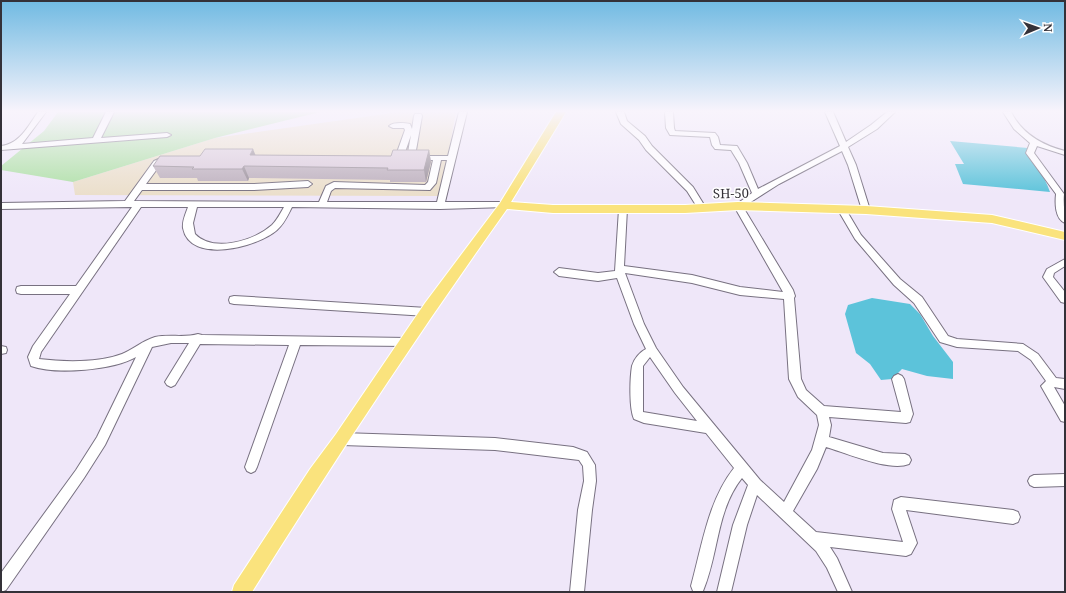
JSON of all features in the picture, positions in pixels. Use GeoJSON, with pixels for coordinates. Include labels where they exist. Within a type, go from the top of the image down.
{"type":"FeatureCollection","features":[{"type":"Feature","properties":{"kind":"main road"},"geometry":{"type":"LineString","coordinates":[[241,592],[316,475],[342,439],[427,312],[504,205],[544,140]]}},
{"type":"Feature","properties":{"kind":"main road","name":"SH-50"},"geometry":{"type":"LineString","coordinates":[[504,205],[553,209],[702,208],[738,206],[866,210],[992,219],[1065,236]]}},
{"type":"Feature","properties":{"kind":"street"},"geometry":{"type":"LineString","coordinates":[[11,148],[22,140]]}},
{"type":"Feature","properties":{"kind":"street"},"geometry":{"type":"LineString","coordinates":[[1,148],[112,140]]}},
{"type":"Feature","properties":{"kind":"street"},"geometry":{"type":"LineString","coordinates":[[404,140],[395,158],[451,158]]}},
{"type":"Feature","properties":{"kind":"street"},"geometry":{"type":"LineString","coordinates":[[411,158],[414,140]]}},
{"type":"Feature","properties":{"kind":"street"},"geometry":{"type":"LineString","coordinates":[[440,206],[456,140]]}},
{"type":"Feature","properties":{"kind":"street"},"geometry":{"type":"LineString","coordinates":[[643,140],[649,148],[690,190],[702,208]]}},
{"type":"Feature","properties":{"kind":"street"},"geometry":{"type":"LineString","coordinates":[[715,140],[718,147],[734,148],[743,163],[746,174],[756,193]]}},
{"type":"Feature","properties":{"kind":"street"},"geometry":{"type":"LineString","coordinates":[[841,140],[852,165],[866,210]]}},
{"type":"Feature","properties":{"kind":"street"},"geometry":{"type":"LineString","coordinates":[[785,513],[817,456],[825,425],[821,411],[801,392],[795,379],[790,296],[784,281],[738,206],[756,193],[844,147],[854,140]]}},
{"type":"Feature","properties":{"kind":"street"},"geometry":{"type":"LineString","coordinates":[[1030,140],[1044,148],[1065,153]]}},
{"type":"Feature","properties":{"kind":"street"},"geometry":{"type":"LineString","coordinates":[[1034,143],[1030,153],[1062,197],[1059,206],[1065,220]]}},
{"type":"Feature","properties":{"kind":"street"},"geometry":{"type":"LineString","coordinates":[[127,204],[157,163],[169,158]]}},
{"type":"Feature","properties":{"kind":"street"},"geometry":{"type":"LineString","coordinates":[[322,205],[327,190],[329,187],[334,185],[427,188],[432,183],[437,158]]}},
{"type":"Feature","properties":{"kind":"street"},"geometry":{"type":"LineString","coordinates":[[140,187],[254,187],[308,184]]}},
{"type":"Feature","properties":{"kind":"street"},"geometry":{"type":"LineString","coordinates":[[1,206],[127,204],[504,205]]}},
{"type":"Feature","properties":{"kind":"street"},"geometry":{"type":"LineString","coordinates":[[139,204],[37,349],[34,357],[35,363],[52,365],[104,362],[121,359],[148,344],[159,340],[198,338],[408,342]]}},
{"type":"Feature","properties":{"kind":"street"},"geometry":{"type":"LineString","coordinates":[[193,205],[187,227],[189,234],[194,240],[213,246],[242,244],[269,232],[280,222],[289,205]]}},
{"type":"Feature","properties":{"kind":"street"},"geometry":{"type":"LineString","coordinates":[[623,209],[620,272],[639,324],[652,351],[679,390],[755,484],[821,546],[848,591]]}},
{"type":"Feature","properties":{"kind":"street"},"geometry":{"type":"LineString","coordinates":[[842,210],[858,237],[897,282],[918,300],[944,339],[957,344],[1019,346],[1035,356],[1052,382]]}},
{"type":"Feature","properties":{"kind":"street"},"geometry":{"type":"LineString","coordinates":[[1065,262],[1050,271],[1048,277],[1065,299]]}},
{"type":"Feature","properties":{"kind":"street"},"geometry":{"type":"LineString","coordinates":[[559,272],[598,277],[620,272],[692,279],[740,291],[790,296]]}},
{"type":"Feature","properties":{"kind":"street"},"geometry":{"type":"LineString","coordinates":[[21,290],[79,290]]}},
{"type":"Feature","properties":{"kind":"street"},"geometry":{"type":"LineString","coordinates":[[234,300],[427,312]]}},
{"type":"Feature","properties":{"kind":"street"},"geometry":{"type":"LineString","coordinates":[[171,382],[198,338]]}},
{"type":"Feature","properties":{"kind":"street"},"geometry":{"type":"LineString","coordinates":[[252,466],[296,340]]}},
{"type":"Feature","properties":{"kind":"street"},"geometry":{"type":"LineString","coordinates":[[1,585],[80,474],[101,440],[148,344]]}},
{"type":"Feature","properties":{"kind":"street"},"geometry":{"type":"LineString","coordinates":[[652,351],[644,355],[638,365],[636,409],[638,415],[644,418],[710,428]]}},
{"type":"Feature","properties":{"kind":"street"},"geometry":{"type":"LineString","coordinates":[[821,411],[906,418],[907,414],[898,378]]}},
{"type":"Feature","properties":{"kind":"street"},"geometry":{"type":"LineString","coordinates":[[1065,384],[1052,382],[1047,386],[1047,389],[1065,417]]}},
{"type":"Feature","properties":{"kind":"street"},"geometry":{"type":"LineString","coordinates":[[342,439],[495,444],[573,453],[583,456],[589,465],[590,481],[585,510],[577,592]]}},
{"type":"Feature","properties":{"kind":"street"},"geometry":{"type":"LineString","coordinates":[[822,440],[883,459],[905,460]]}},
{"type":"Feature","properties":{"kind":"street"},"geometry":{"type":"LineString","coordinates":[[698,586],[718,510],[728,486],[742,468]]}},
{"type":"Feature","properties":{"kind":"street"},"geometry":{"type":"LineString","coordinates":[[1034,481],[1065,480]]}},
{"type":"Feature","properties":{"kind":"street"},"geometry":{"type":"LineString","coordinates":[[724,592],[740,525],[755,484]]}},
{"type":"Feature","properties":{"kind":"street"},"geometry":{"type":"LineString","coordinates":[[812,538],[906,549],[910,543],[899,509],[899,505],[905,503],[1013,517]]}},
{"type":"Feature","properties":{"kind":"shaded area"},"geometry":{"type":"Polygon","coordinates":[[[210,140],[451,140],[441,196],[75,195],[73,182],[210,140]]]}},
{"type":"Feature","properties":{"kind":"green space"},"geometry":{"type":"Polygon","coordinates":[[[33,140],[210,140],[73,182],[1,170],[1,166],[33,140]]]}},
{"type":"Feature","properties":{"kind":"water"},"geometry":{"type":"Polygon","coordinates":[[[950,141],[1028,148],[1050,192],[963,184],[955,164],[964,164],[950,141]]]}},
{"type":"Feature","properties":{"kind":"water"},"geometry":{"type":"Polygon","coordinates":[[[872,298],[910,304],[920,314],[933,336],[953,362],[953,379],[927,376],[902,369],[892,379],[881,380],[870,364],[856,353],[845,314],[848,305],[872,298]]]}},
{"type":"Feature","properties":{"kind":"building"},"geometry":{"type":"Polygon","coordinates":[[[205,149],[253,149],[250,155],[391,156],[393,150],[429,150],[424,170],[244,166],[242,169],[192,169],[194,167],[153,166],[160,156],[200,156],[205,149]]]}}]}
